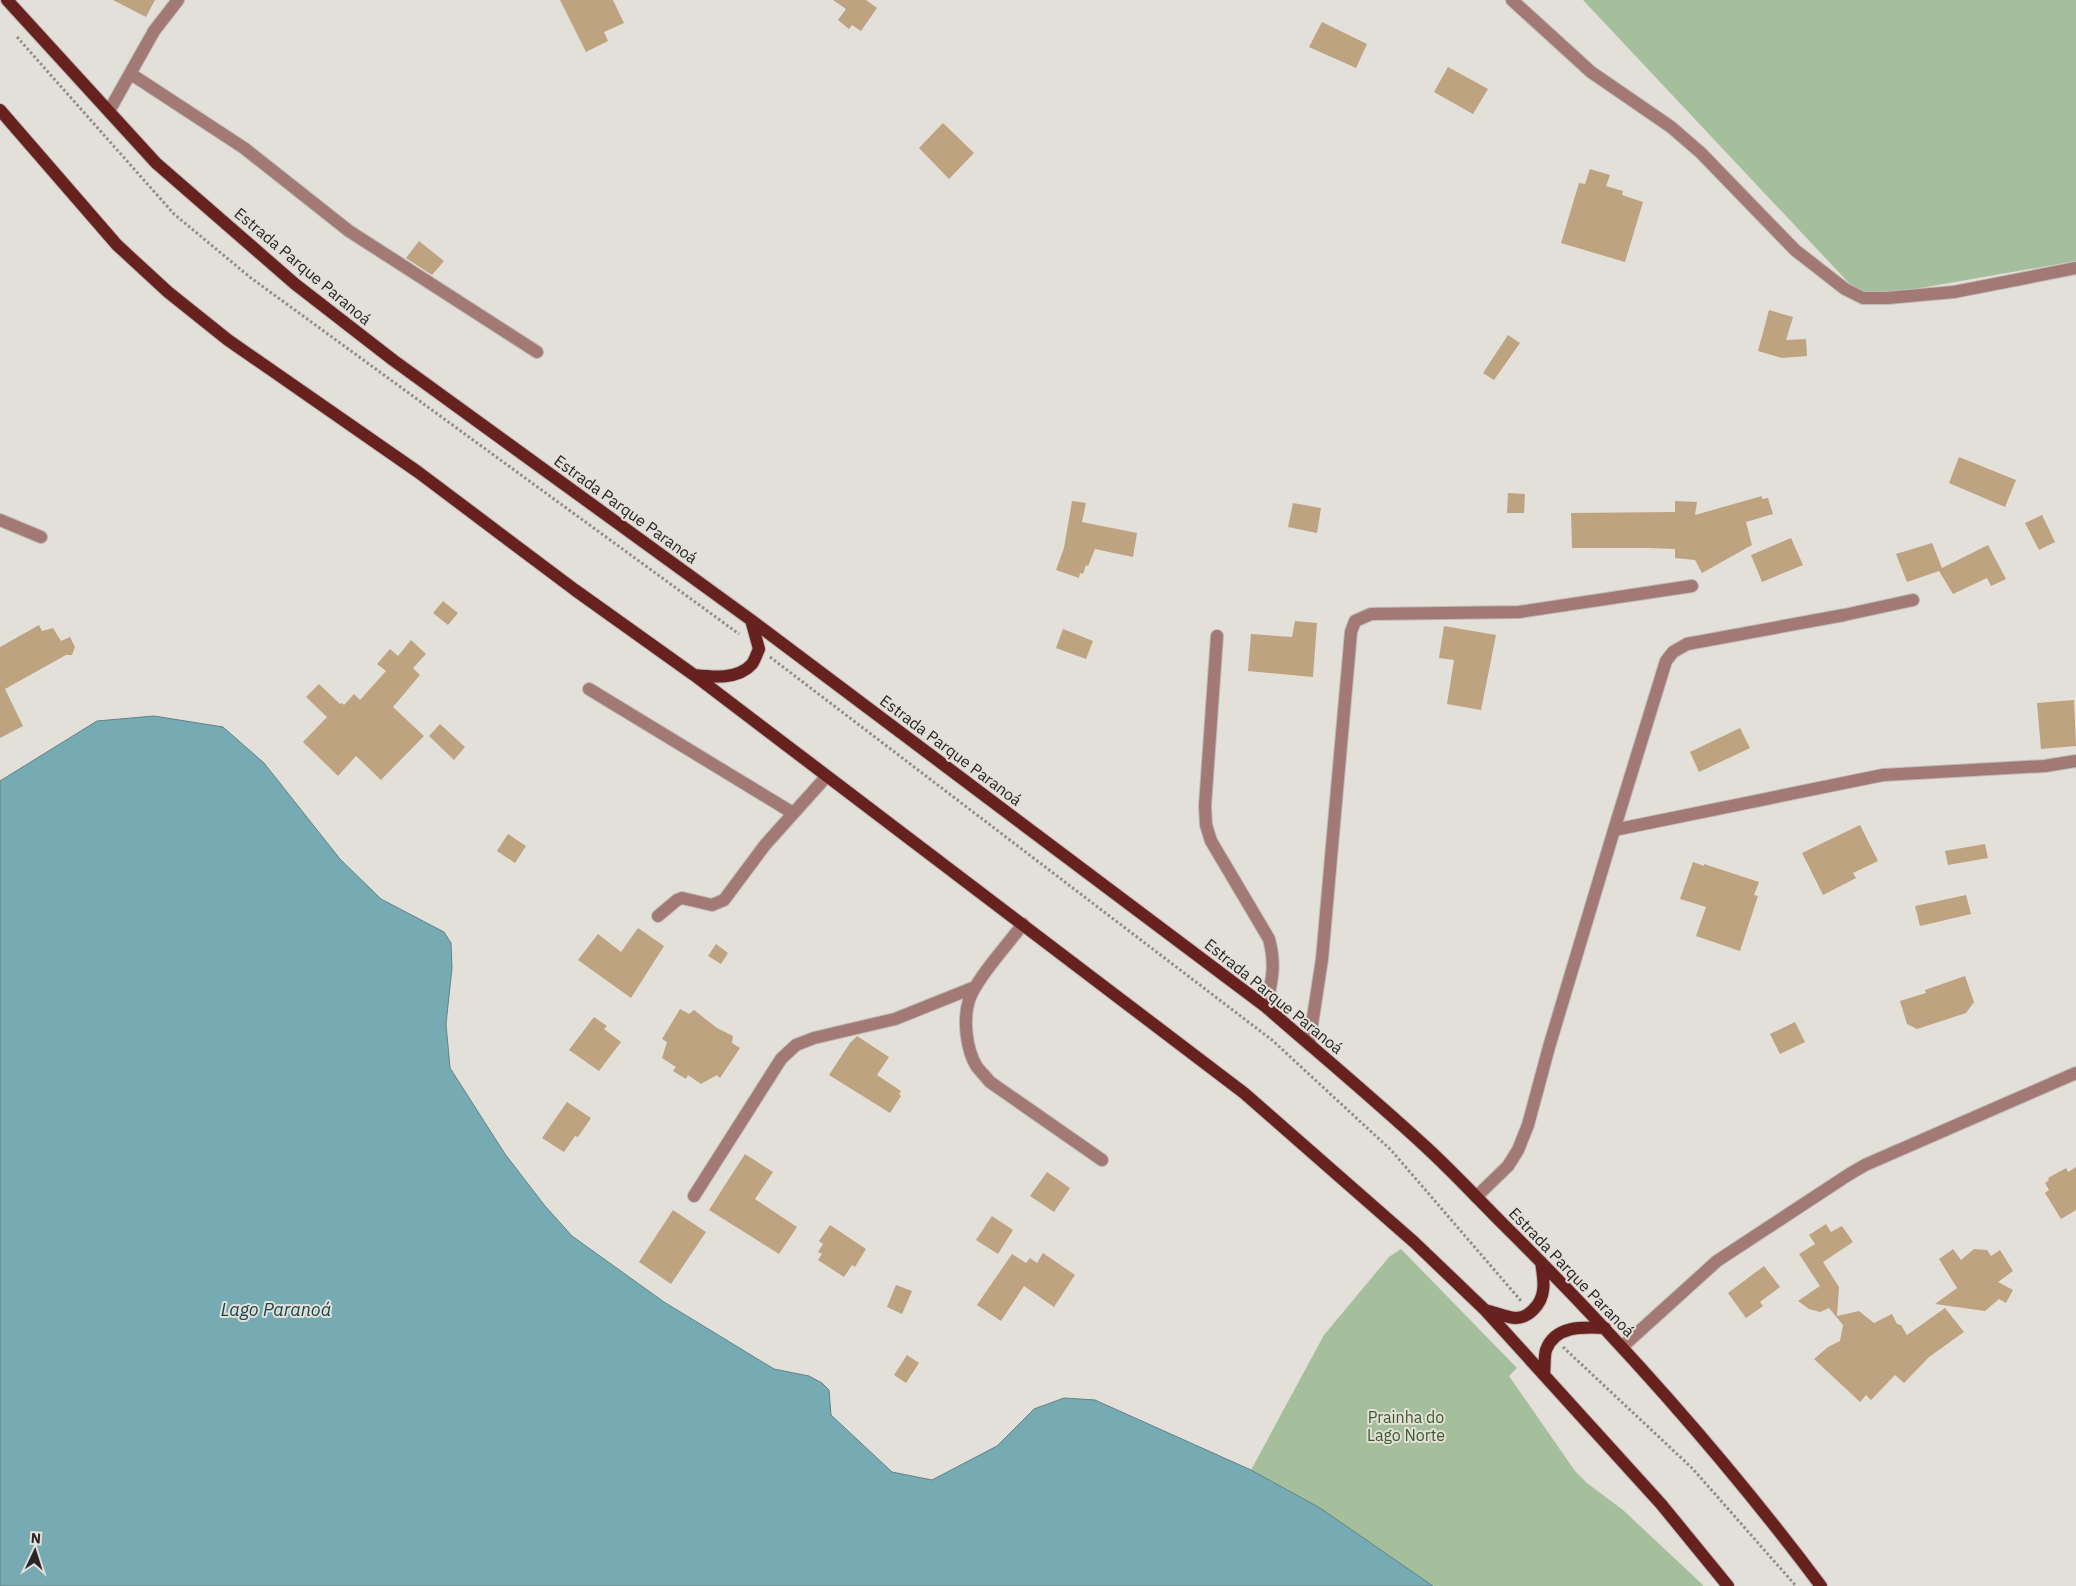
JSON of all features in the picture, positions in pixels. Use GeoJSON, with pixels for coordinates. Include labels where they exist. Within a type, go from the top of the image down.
{"type":"FeatureCollection","features":[{"type":"Feature","properties":{"kind":"main road","name":"Estrada Parque Paranoá"},"geometry":{"type":"LineString","coordinates":[[7,0],[156,163],[295,284],[393,360],[751,620],[1266,1007],[1309,1044],[1429,1149],[1605,1328],[1763,1511],[1821,1586]]}},
{"type":"Feature","properties":{"kind":"main road"},"geometry":{"type":"LineString","coordinates":[[0,110],[117,245],[168,292],[228,340],[418,472],[575,590],[694,675],[1244,1093],[1414,1242],[1485,1310],[1661,1504],[1728,1586]]}},
{"type":"Feature","properties":{"kind":"main road"},"geometry":{"type":"LineString","coordinates":[[694,675],[721,677],[738,673],[752,664],[759,649],[751,620]]}},
{"type":"Feature","properties":{"kind":"main road"},"geometry":{"type":"LineString","coordinates":[[1485,1310],[1515,1318],[1524,1317],[1531,1312],[1543,1296],[1542,1262]]}},
{"type":"Feature","properties":{"kind":"main road"},"geometry":{"type":"LineString","coordinates":[[1544,1374],[1546,1350],[1560,1333],[1578,1327],[1605,1328]]}},
{"type":"Feature","properties":{"kind":"street"},"geometry":{"type":"LineString","coordinates":[[109,112],[154,31],[178,0]]}},
{"type":"Feature","properties":{"kind":"street"},"geometry":{"type":"LineString","coordinates":[[1512,0],[1591,72],[1671,127],[1701,153],[1795,250],[1845,289],[1863,298],[1887,298],[1954,292],[2076,268]]}},
{"type":"Feature","properties":{"kind":"street"},"geometry":{"type":"LineString","coordinates":[[131,74],[244,148],[349,232],[537,352]]}},
{"type":"Feature","properties":{"kind":"street"},"geometry":{"type":"LineString","coordinates":[[0,520],[41,536]]}},
{"type":"Feature","properties":{"kind":"street"},"geometry":{"type":"LineString","coordinates":[[1309,1044],[1322,959],[1351,632],[1355,621],[1371,614],[1519,612],[1692,586]]}},
{"type":"Feature","properties":{"kind":"street"},"geometry":{"type":"LineString","coordinates":[[1476,1197],[1508,1166],[1518,1150],[1528,1125],[1549,1047],[1666,661],[1673,652],[1687,644],[1844,615],[1912,600]]}},
{"type":"Feature","properties":{"kind":"street"},"geometry":{"type":"LineString","coordinates":[[1217,636],[1205,806],[1206,825],[1211,840],[1269,939],[1274,969],[1266,1007]]}},
{"type":"Feature","properties":{"kind":"street"},"geometry":{"type":"LineString","coordinates":[[589,689],[793,813]]}},
{"type":"Feature","properties":{"kind":"street"},"geometry":{"type":"LineString","coordinates":[[1614,830],[1883,775],[2045,766],[2076,761]]}},
{"type":"Feature","properties":{"kind":"street"},"geometry":{"type":"LineString","coordinates":[[658,916],[682,898],[712,905],[724,900],[793,813],[826,777]]}},
{"type":"Feature","properties":{"kind":"street"},"geometry":{"type":"LineString","coordinates":[[1023,924],[975,988],[969,1000],[968,1043],[976,1066],[990,1082],[1102,1160]]}},
{"type":"Feature","properties":{"kind":"street"},"geometry":{"type":"LineString","coordinates":[[694,1196],[781,1059],[796,1045],[814,1038],[894,1019],[975,988]]}},
{"type":"Feature","properties":{"kind":"street"},"geometry":{"type":"LineString","coordinates":[[1622,1347],[1717,1261],[1848,1175],[1865,1165],[2076,1073]]}},
{"type":"Feature","properties":{"kind":"path"},"geometry":{"type":"LineString","coordinates":[[13,32],[174,214],[251,278],[759,649],[1272,1040],[1391,1150],[1531,1312]]}},
{"type":"Feature","properties":{"kind":"path"},"geometry":{"type":"LineString","coordinates":[[1554,1338],[1692,1468],[1796,1586]]}},
{"type":"Feature","properties":{"kind":"green space"},"geometry":{"type":"Polygon","coordinates":[[[1583,0],[2076,0],[2076,261],[1863,298],[1583,0]]]}},
{"type":"Feature","properties":{"kind":"green space","name":"Prainha do Lago Norte"},"geometry":{"type":"Polygon","coordinates":[[[1401,1249],[1517,1368],[1509,1376],[1575,1471],[1587,1483],[1623,1510],[1704,1586],[1433,1586],[1320,1508],[1251,1470],[1324,1335],[1389,1257],[1401,1249]]]}},
{"type":"Feature","properties":{"kind":"water","name":"Lago Paranoá"},"geometry":{"type":"Polygon","coordinates":[[[154,716],[223,727],[264,763],[340,859],[381,899],[444,932],[451,943],[452,968],[446,1024],[450,1068],[505,1154],[545,1206],[572,1236],[664,1302],[774,1369],[809,1376],[822,1383],[829,1390],[831,1415],[892,1472],[932,1480],[997,1446],[1034,1409],[1064,1398],[1095,1400],[1251,1470],[1320,1508],[1433,1586],[0,1586],[0,781],[97,721],[154,716]]]}},
{"type":"Feature","properties":{"kind":"building"},"geometry":{"type":"Polygon","coordinates":[[[113,0],[155,0],[146,17],[113,0]]]}},
{"type":"Feature","properties":{"kind":"building"},"geometry":{"type":"Polygon","coordinates":[[[560,0],[613,0],[624,23],[604,32],[608,41],[586,52],[560,0]]]}},
{"type":"Feature","properties":{"kind":"building"},"geometry":{"type":"Polygon","coordinates":[[[833,0],[866,0],[877,8],[861,31],[852,25],[849,29],[838,20],[846,9],[833,0]]]}},
{"type":"Feature","properties":{"kind":"building"},"geometry":{"type":"Polygon","coordinates":[[[1322,22],[1367,44],[1356,68],[1309,47],[1322,22]]]}},
{"type":"Feature","properties":{"kind":"building"},"geometry":{"type":"Polygon","coordinates":[[[1448,67],[1488,89],[1473,114],[1434,92],[1448,67]]]}},
{"type":"Feature","properties":{"kind":"building"},"geometry":{"type":"Polygon","coordinates":[[[943,123],[974,153],[949,179],[919,148],[943,123]]]}},
{"type":"Feature","properties":{"kind":"building"},"geometry":{"type":"Polygon","coordinates":[[[1590,169],[1610,175],[1606,186],[1623,191],[1622,195],[1643,202],[1625,262],[1561,243],[1579,183],[1585,184],[1590,169]]]}},
{"type":"Feature","properties":{"kind":"building"},"geometry":{"type":"Polygon","coordinates":[[[419,241],[444,261],[432,275],[406,258],[419,241]]]}},
{"type":"Feature","properties":{"kind":"building"},"geometry":{"type":"Polygon","coordinates":[[[1769,310],[1793,317],[1786,340],[1806,339],[1807,356],[1782,358],[1758,351],[1769,310]]]}},
{"type":"Feature","properties":{"kind":"building"},"geometry":{"type":"Polygon","coordinates":[[[1508,335],[1520,343],[1494,380],[1483,373],[1508,335]]]}},
{"type":"Feature","properties":{"kind":"building"},"geometry":{"type":"Polygon","coordinates":[[[1959,457],[2016,480],[2005,507],[1949,483],[1959,457]]]}},
{"type":"Feature","properties":{"kind":"building"},"geometry":{"type":"Polygon","coordinates":[[[1508,493],[1525,494],[1524,513],[1507,513],[1508,493]]]}},
{"type":"Feature","properties":{"kind":"building"},"geometry":{"type":"Polygon","coordinates":[[[1762,496],[1762,499],[1768,498],[1773,514],[1746,522],[1752,545],[1702,573],[1695,560],[1675,558],[1675,549],[1572,548],[1571,513],[1675,512],[1675,501],[1697,502],[1695,515],[1762,496]]]}},
{"type":"Feature","properties":{"kind":"building"},"geometry":{"type":"Polygon","coordinates":[[[1072,501],[1086,503],[1082,522],[1137,533],[1133,557],[1095,549],[1088,566],[1086,565],[1083,574],[1080,573],[1079,578],[1056,570],[1064,548],[1072,501]]]}},
{"type":"Feature","properties":{"kind":"building"},"geometry":{"type":"Polygon","coordinates":[[[1293,503],[1321,508],[1317,533],[1288,527],[1293,503]]]}},
{"type":"Feature","properties":{"kind":"building"},"geometry":{"type":"Polygon","coordinates":[[[2042,515],[2055,542],[2039,550],[2025,523],[2042,515]]]}},
{"type":"Feature","properties":{"kind":"building"},"geometry":{"type":"Polygon","coordinates":[[[1791,538],[1803,565],[1762,582],[1751,555],[1791,538]]]}},
{"type":"Feature","properties":{"kind":"building"},"geometry":{"type":"Polygon","coordinates":[[[1932,543],[1942,568],[1988,545],[2006,579],[1991,586],[1987,578],[1953,594],[1939,571],[1907,582],[1896,554],[1932,543]]]}},
{"type":"Feature","properties":{"kind":"building"},"geometry":{"type":"Polygon","coordinates":[[[443,601],[458,613],[448,625],[433,613],[443,601]]]}},
{"type":"Feature","properties":{"kind":"building"},"geometry":{"type":"Polygon","coordinates":[[[1295,621],[1317,623],[1313,677],[1248,671],[1251,634],[1292,637],[1295,621]]]}},
{"type":"Feature","properties":{"kind":"building"},"geometry":{"type":"Polygon","coordinates":[[[39,625],[42,631],[53,628],[61,641],[70,637],[75,647],[72,655],[66,655],[5,689],[23,726],[0,738],[0,647],[39,625]]]}},
{"type":"Feature","properties":{"kind":"building"},"geometry":{"type":"Polygon","coordinates":[[[1444,626],[1496,635],[1481,710],[1447,704],[1454,660],[1439,658],[1444,626]]]}},
{"type":"Feature","properties":{"kind":"building"},"geometry":{"type":"Polygon","coordinates":[[[1063,629],[1093,641],[1086,659],[1056,648],[1063,629]]]}},
{"type":"Feature","properties":{"kind":"building"},"geometry":{"type":"Polygon","coordinates":[[[411,640],[426,654],[413,668],[420,675],[393,707],[424,736],[381,780],[356,756],[338,776],[303,742],[327,717],[306,697],[319,684],[340,704],[344,705],[354,694],[360,700],[386,671],[377,664],[390,649],[398,656],[411,640]]]}},
{"type":"Feature","properties":{"kind":"building"},"geometry":{"type":"Polygon","coordinates":[[[2074,700],[2076,746],[2041,749],[2037,703],[2074,700]]]}},
{"type":"Feature","properties":{"kind":"building"},"geometry":{"type":"Polygon","coordinates":[[[440,724],[465,747],[454,760],[429,736],[440,724]]]}},
{"type":"Feature","properties":{"kind":"building"},"geometry":{"type":"Polygon","coordinates":[[[1740,728],[1750,748],[1699,772],[1690,752],[1740,728]]]}},
{"type":"Feature","properties":{"kind":"building"},"geometry":{"type":"Polygon","coordinates":[[[1860,825],[1878,861],[1853,873],[1856,878],[1823,895],[1802,853],[1860,825]]]}},
{"type":"Feature","properties":{"kind":"building"},"geometry":{"type":"Polygon","coordinates":[[[508,834],[526,846],[515,863],[497,851],[508,834]]]}},
{"type":"Feature","properties":{"kind":"building"},"geometry":{"type":"Polygon","coordinates":[[[1985,844],[1988,858],[1948,865],[1945,851],[1985,844]]]}},
{"type":"Feature","properties":{"kind":"building"},"geometry":{"type":"Polygon","coordinates":[[[1693,862],[1759,882],[1754,895],[1758,896],[1740,951],[1696,936],[1706,907],[1680,899],[1693,862]]]}},
{"type":"Feature","properties":{"kind":"building"},"geometry":{"type":"Polygon","coordinates":[[[1966,895],[1971,914],[1920,926],[1915,906],[1966,895]]]}},
{"type":"Feature","properties":{"kind":"building"},"geometry":{"type":"Polygon","coordinates":[[[638,928],[664,946],[631,998],[578,960],[598,934],[621,952],[638,928]]]}},
{"type":"Feature","properties":{"kind":"building"},"geometry":{"type":"Polygon","coordinates":[[[716,944],[728,953],[721,964],[708,956],[716,944]]]}},
{"type":"Feature","properties":{"kind":"building"},"geometry":{"type":"Polygon","coordinates":[[[1965,976],[1974,1002],[1966,1013],[1917,1029],[1907,1024],[1900,1001],[1926,993],[1925,990],[1965,976]]]}},
{"type":"Feature","properties":{"kind":"building"},"geometry":{"type":"Polygon","coordinates":[[[680,1009],[689,1014],[694,1010],[717,1028],[733,1036],[732,1043],[740,1048],[720,1078],[717,1075],[701,1084],[688,1075],[686,1079],[673,1071],[676,1067],[662,1058],[667,1042],[662,1039],[680,1009]]]}},
{"type":"Feature","properties":{"kind":"building"},"geometry":{"type":"Polygon","coordinates":[[[594,1017],[607,1026],[604,1029],[621,1042],[599,1071],[569,1050],[594,1017]]]}},
{"type":"Feature","properties":{"kind":"building"},"geometry":{"type":"Polygon","coordinates":[[[1795,1022],[1805,1042],[1780,1054],[1770,1034],[1795,1022]]]}},
{"type":"Feature","properties":{"kind":"building"},"geometry":{"type":"Polygon","coordinates":[[[857,1036],[889,1057],[877,1075],[901,1091],[899,1094],[901,1096],[890,1113],[829,1075],[850,1043],[857,1036]]]}},
{"type":"Feature","properties":{"kind":"building"},"geometry":{"type":"Polygon","coordinates":[[[567,1102],[591,1118],[578,1137],[575,1136],[564,1152],[542,1138],[567,1102]]]}},
{"type":"Feature","properties":{"kind":"building"},"geometry":{"type":"Polygon","coordinates":[[[745,1154],[773,1172],[755,1199],[797,1227],[779,1254],[709,1210],[745,1154]]]}},
{"type":"Feature","properties":{"kind":"building"},"geometry":{"type":"Polygon","coordinates":[[[2076,1167],[2076,1210],[2061,1219],[2045,1193],[2049,1190],[2045,1183],[2049,1180],[2048,1178],[2066,1168],[2068,1172],[2076,1167]]]}},
{"type":"Feature","properties":{"kind":"building"},"geometry":{"type":"Polygon","coordinates":[[[1047,1172],[1070,1188],[1054,1212],[1030,1196],[1047,1172]]]}},
{"type":"Feature","properties":{"kind":"building"},"geometry":{"type":"Polygon","coordinates":[[[673,1210],[706,1232],[671,1284],[639,1262],[673,1210]]]}},
{"type":"Feature","properties":{"kind":"building"},"geometry":{"type":"Polygon","coordinates":[[[992,1216],[1013,1230],[998,1254],[976,1240],[992,1216]]]}},
{"type":"Feature","properties":{"kind":"building"},"geometry":{"type":"Polygon","coordinates":[[[1826,1224],[1831,1232],[1842,1226],[1853,1242],[1823,1262],[1839,1287],[1837,1316],[1859,1311],[1874,1323],[1892,1314],[1897,1324],[1901,1325],[1907,1335],[1945,1308],[1964,1332],[1929,1357],[1904,1383],[1895,1375],[1871,1400],[1866,1395],[1860,1402],[1814,1359],[1828,1347],[1840,1341],[1843,1325],[1829,1308],[1820,1312],[1809,1309],[1798,1301],[1820,1286],[1799,1254],[1815,1244],[1809,1235],[1826,1224]]]}},
{"type":"Feature","properties":{"kind":"building"},"geometry":{"type":"Polygon","coordinates":[[[830,1225],[866,1249],[855,1267],[852,1265],[844,1277],[818,1260],[822,1254],[818,1252],[823,1244],[819,1241],[830,1225]]]}},
{"type":"Feature","properties":{"kind":"building"},"geometry":{"type":"Polygon","coordinates":[[[1953,1249],[1961,1260],[1974,1249],[1987,1250],[1991,1256],[2000,1250],[2013,1271],[1998,1282],[2013,1290],[2006,1303],[1999,1299],[1985,1311],[1935,1304],[1957,1288],[1939,1259],[1953,1249]]]}},
{"type":"Feature","properties":{"kind":"building"},"geometry":{"type":"Polygon","coordinates":[[[1043,1253],[1075,1275],[1054,1307],[1024,1286],[1001,1321],[977,1305],[1012,1254],[1026,1263],[1030,1258],[1037,1263],[1043,1253]]]}},
{"type":"Feature","properties":{"kind":"building"},"geometry":{"type":"Polygon","coordinates":[[[1764,1266],[1780,1287],[1760,1302],[1763,1306],[1746,1318],[1728,1293],[1764,1266]]]}},
{"type":"Feature","properties":{"kind":"building"},"geometry":{"type":"Polygon","coordinates":[[[896,1285],[912,1291],[902,1314],[887,1307],[896,1285]]]}},
{"type":"Feature","properties":{"kind":"building"},"geometry":{"type":"Polygon","coordinates":[[[907,1355],[919,1363],[906,1383],[894,1375],[907,1355]]]}}]}
